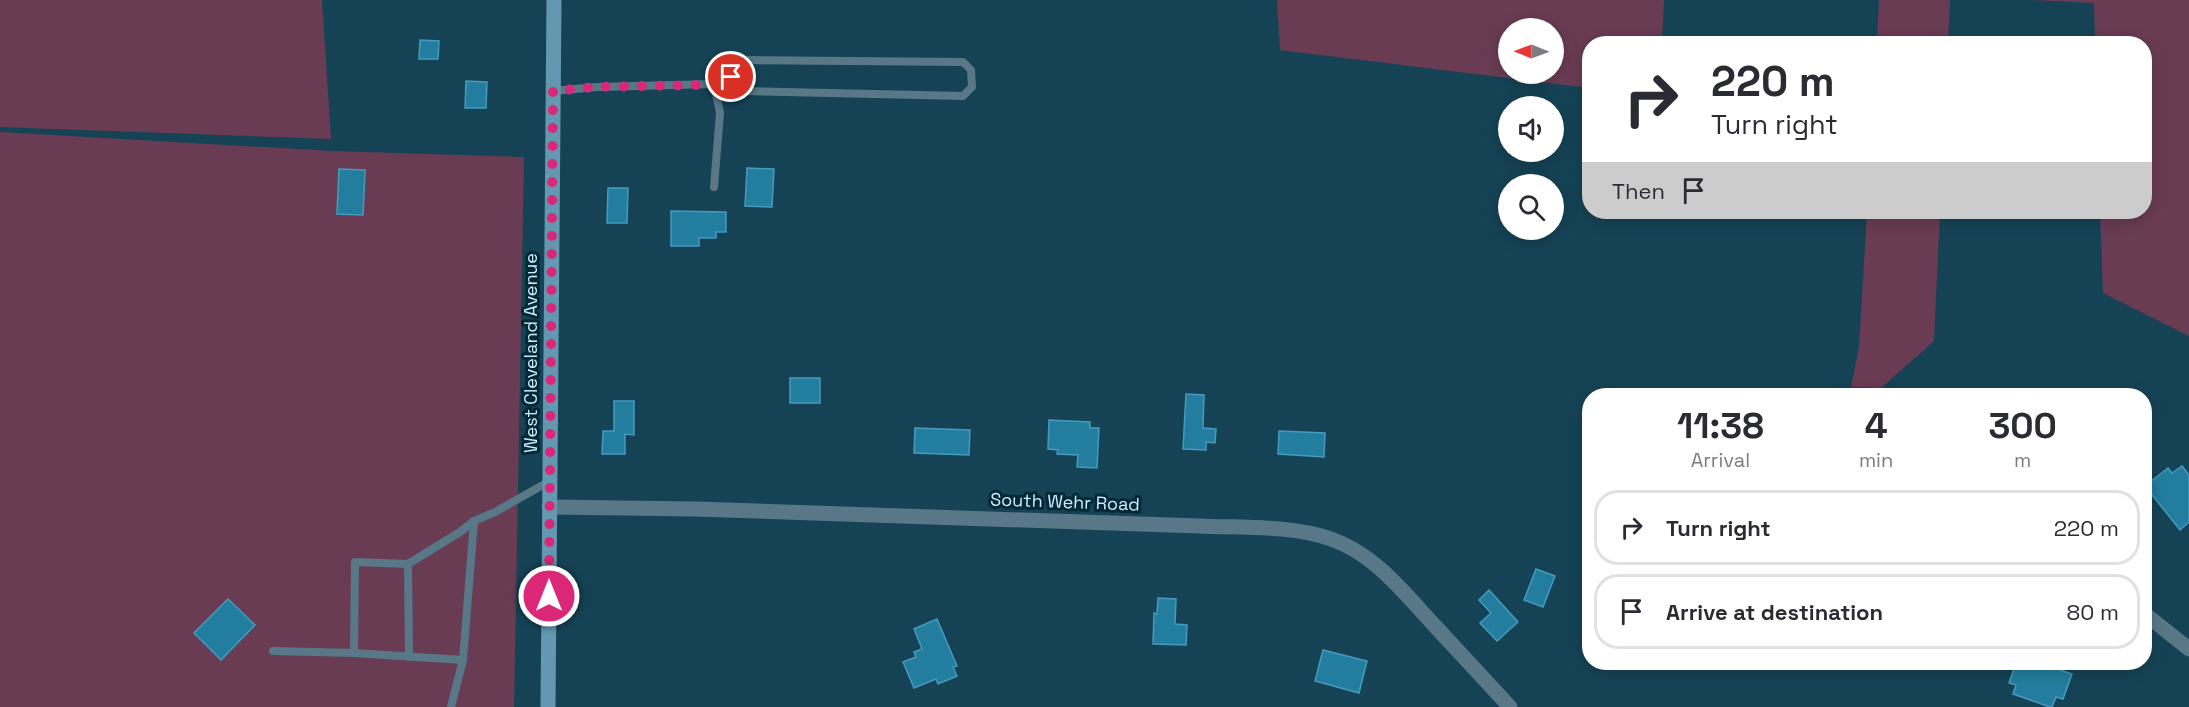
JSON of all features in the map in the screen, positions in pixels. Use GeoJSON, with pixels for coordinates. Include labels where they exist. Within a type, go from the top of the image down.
{"type":"FeatureCollection","features":[{"type":"Feature","properties":{"kind":"main road","name":"West Cleveland Avenue"},"geometry":{"type":"LineString","coordinates":[[548,707],[554,0]]}},
{"type":"Feature","properties":{"kind":"street","name":"South Wehr Road"},"geometry":{"type":"LineString","coordinates":[[549,507],[1199,526],[1280,530],[1317,535],[1333,539],[1357,552],[1382,570],[1510,707]]}},
{"type":"Feature","properties":{"kind":"street"},"geometry":{"type":"LineString","coordinates":[[2152,620],[2189,649]]}},
{"type":"Feature","properties":{"kind":"lane"},"geometry":{"type":"LineString","coordinates":[[553,91],[597,87],[714,84],[731,77],[743,60],[963,62],[971,70],[972,87],[963,96],[743,91],[731,77]]}},
{"type":"Feature","properties":{"kind":"lane"},"geometry":{"type":"LineString","coordinates":[[714,84],[720,113],[714,187]]}},
{"type":"Feature","properties":{"kind":"lane"},"geometry":{"type":"LineString","coordinates":[[354,653],[356,562],[408,564],[474,521],[495,512],[550,481]]}},
{"type":"Feature","properties":{"kind":"lane"},"geometry":{"type":"LineString","coordinates":[[451,707],[463,660],[474,521]]}},
{"type":"Feature","properties":{"kind":"lane"},"geometry":{"type":"LineString","coordinates":[[408,564],[409,657]]}},
{"type":"Feature","properties":{"kind":"lane"},"geometry":{"type":"LineString","coordinates":[[273,651],[354,653],[463,660]]}},
{"type":"Feature","properties":{"kind":"shaded area"},"geometry":{"type":"Polygon","coordinates":[[[0,0],[322,0],[331,139],[0,127],[0,0]]]}},
{"type":"Feature","properties":{"kind":"shaded area"},"geometry":{"type":"Polygon","coordinates":[[[1277,0],[1664,0],[1662,36],[1582,36],[1582,89],[1557,84],[1564,84],[1564,18],[1498,18],[1498,77],[1280,50],[1277,0]]]}},
{"type":"Feature","properties":{"kind":"shaded area"},"geometry":{"type":"Polygon","coordinates":[[[1879,0],[1950,0],[1948,36],[1877,36],[1879,0]]]}},
{"type":"Feature","properties":{"kind":"shaded area"},"geometry":{"type":"Polygon","coordinates":[[[2030,0],[2189,0],[2189,336],[2103,293],[2100,219],[2152,219],[2152,36],[2095,36],[2094,3],[2030,0]]]}},
{"type":"Feature","properties":{"kind":"shaded area"},"geometry":{"type":"Polygon","coordinates":[[[0,132],[332,151],[524,157],[514,707],[0,707],[0,132]]]}},
{"type":"Feature","properties":{"kind":"shaded area"},"geometry":{"type":"Polygon","coordinates":[[[1867,219],[1940,219],[1934,341],[1881,388],[1851,387],[1859,347],[1867,219]]]}},
{"type":"Feature","properties":{"kind":"building"},"geometry":{"type":"Polygon","coordinates":[[[420,40],[439,41],[438,59],[419,59],[420,40]]]}},
{"type":"Feature","properties":{"kind":"building"},"geometry":{"type":"Polygon","coordinates":[[[466,81],[487,82],[486,108],[465,108],[466,81]]]}},
{"type":"Feature","properties":{"kind":"building"},"geometry":{"type":"Polygon","coordinates":[[[747,168],[774,169],[772,207],[745,206],[747,168]]]}},
{"type":"Feature","properties":{"kind":"building"},"geometry":{"type":"Polygon","coordinates":[[[339,169],[365,170],[363,215],[337,214],[339,169]]]}},
{"type":"Feature","properties":{"kind":"building"},"geometry":{"type":"Polygon","coordinates":[[[608,188],[628,188],[627,223],[607,223],[608,188]]]}},
{"type":"Feature","properties":{"kind":"building"},"geometry":{"type":"Polygon","coordinates":[[[671,211],[726,212],[726,232],[716,232],[716,238],[699,238],[699,246],[671,246],[671,211]]]}},
{"type":"Feature","properties":{"kind":"building"},"geometry":{"type":"Polygon","coordinates":[[[790,378],[820,378],[820,403],[790,403],[790,378]]]}},
{"type":"Feature","properties":{"kind":"building"},"geometry":{"type":"Polygon","coordinates":[[[1186,394],[1204,395],[1203,428],[1216,429],[1215,443],[1206,442],[1206,450],[1183,449],[1186,394]]]}},
{"type":"Feature","properties":{"kind":"building"},"geometry":{"type":"Polygon","coordinates":[[[614,401],[634,401],[634,435],[625,434],[625,454],[602,454],[603,431],[614,431],[614,401]]]}},
{"type":"Feature","properties":{"kind":"building"},"geometry":{"type":"Polygon","coordinates":[[[1049,420],[1090,422],[1090,428],[1099,428],[1097,468],[1077,467],[1078,455],[1057,454],[1058,450],[1048,449],[1049,420]]]}},
{"type":"Feature","properties":{"kind":"building"},"geometry":{"type":"Polygon","coordinates":[[[915,428],[970,430],[969,455],[914,453],[915,428]]]}},
{"type":"Feature","properties":{"kind":"building"},"geometry":{"type":"Polygon","coordinates":[[[1279,431],[1325,433],[1324,457],[1278,454],[1279,431]]]}},
{"type":"Feature","properties":{"kind":"building"},"geometry":{"type":"Polygon","coordinates":[[[2182,466],[2189,475],[2189,522],[2180,530],[2152,495],[2152,481],[2168,468],[2172,473],[2182,466]]]}},
{"type":"Feature","properties":{"kind":"building"},"geometry":{"type":"Polygon","coordinates":[[[1536,569],[1555,576],[1543,607],[1524,600],[1536,569]]]}},
{"type":"Feature","properties":{"kind":"building"},"geometry":{"type":"Polygon","coordinates":[[[1489,590],[1518,622],[1497,641],[1480,623],[1491,613],[1479,600],[1489,590]]]}},
{"type":"Feature","properties":{"kind":"building"},"geometry":{"type":"Polygon","coordinates":[[[1158,598],[1176,599],[1175,624],[1187,625],[1186,645],[1153,644],[1154,613],[1157,614],[1158,598]]]}},
{"type":"Feature","properties":{"kind":"building"},"geometry":{"type":"Polygon","coordinates":[[[228,599],[255,625],[221,660],[194,633],[228,599]]]}},
{"type":"Feature","properties":{"kind":"building"},"geometry":{"type":"Polygon","coordinates":[[[937,619],[957,666],[953,667],[957,676],[938,684],[936,679],[914,688],[903,662],[916,657],[914,652],[922,649],[914,629],[937,619]]]}},
{"type":"Feature","properties":{"kind":"building"},"geometry":{"type":"Polygon","coordinates":[[[1323,650],[1367,661],[1359,693],[1315,681],[1323,650]]]}},
{"type":"Feature","properties":{"kind":"building"},"geometry":{"type":"Polygon","coordinates":[[[2014,670],[2060,670],[2072,674],[2063,699],[2056,697],[2052,707],[2013,694],[2016,685],[2009,683],[2014,670]]]}},
{"type":"Feature","properties":{"kind":"route"},"geometry":{"type":"LineString","coordinates":[[549,596],[553,91],[597,87],[714,84],[731,77]]}}]}
